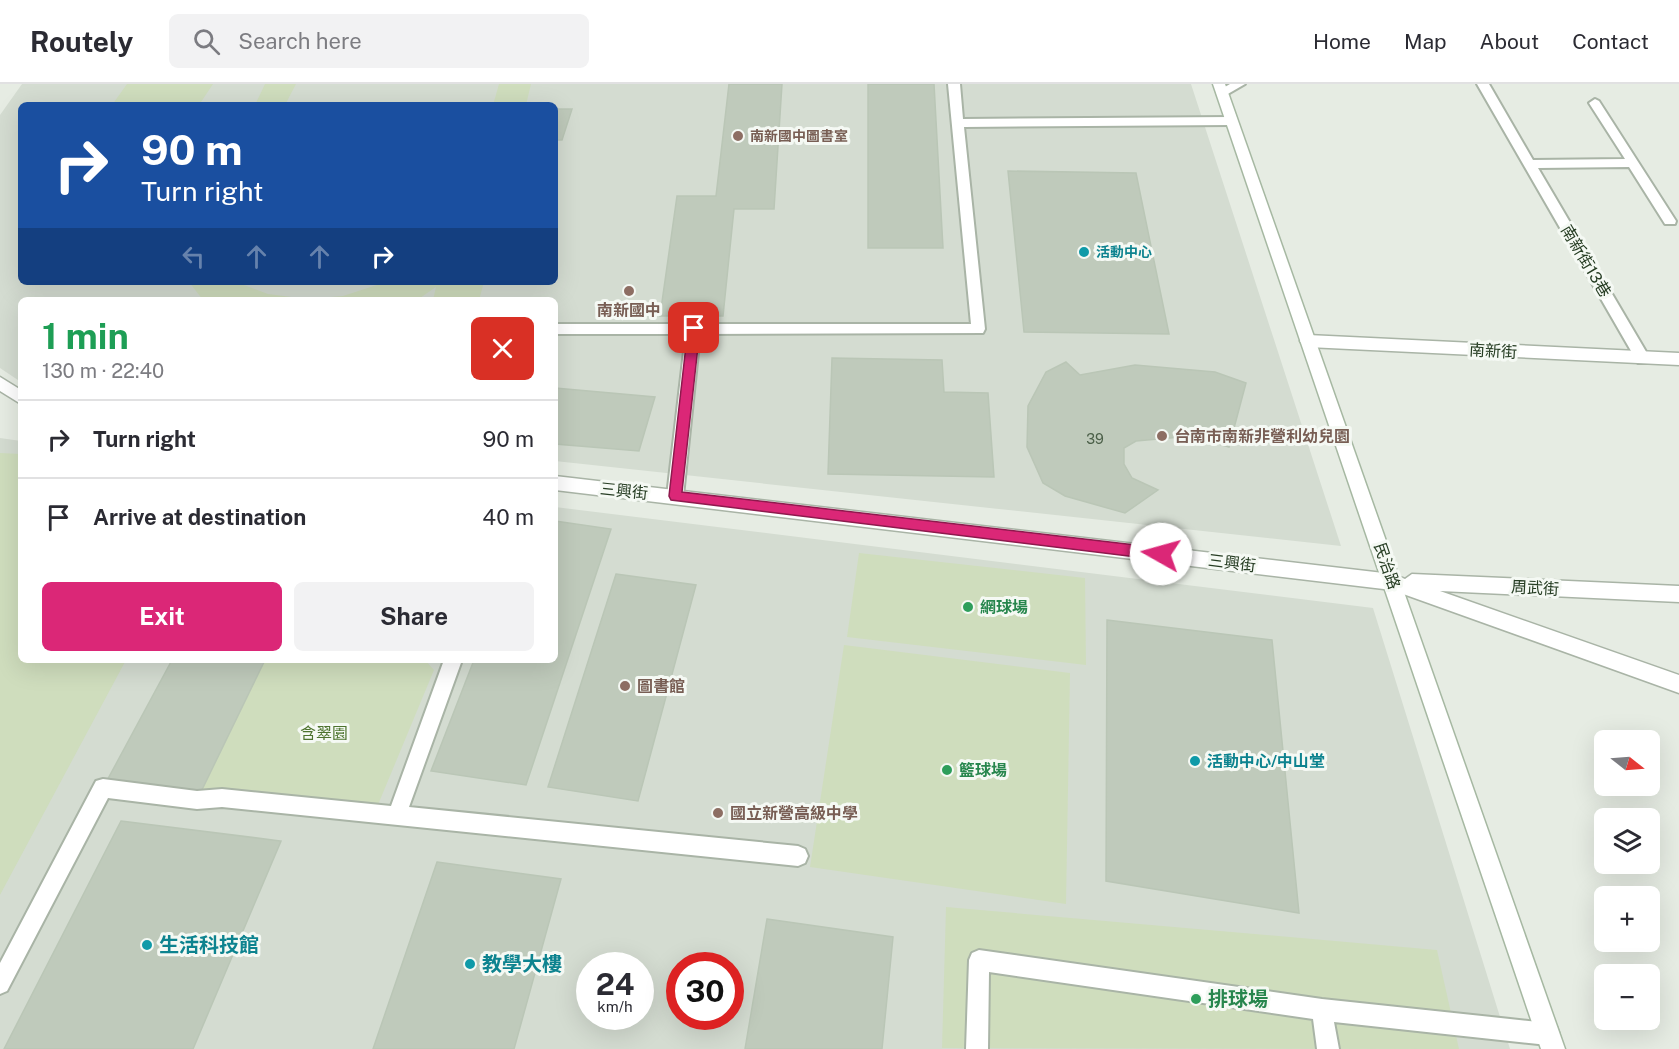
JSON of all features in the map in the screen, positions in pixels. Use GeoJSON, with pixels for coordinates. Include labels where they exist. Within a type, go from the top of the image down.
{"type":"FeatureCollection","features":[{"type":"Feature","properties":{"kind":"street","name":"民治路"},"geometry":{"type":"LineString","coordinates":[[1221,88],[1550,1042]]}},
{"type":"Feature","properties":{"kind":"street","name":"南新街"},"geometry":{"type":"LineString","coordinates":[[1308,340],[1643,359],[1679,359]]}},
{"type":"Feature","properties":{"kind":"street"},"geometry":{"type":"LineString","coordinates":[[0,383],[18,396]]}},
{"type":"Feature","properties":{"kind":"street","name":"三興街"},"geometry":{"type":"LineString","coordinates":[[558,483],[1392,582],[1679,684]]}},
{"type":"Feature","properties":{"kind":"street","name":"周武街"},"geometry":{"type":"LineString","coordinates":[[1392,582],[1679,594]]}},
{"type":"Feature","properties":{"kind":"lane"},"geometry":{"type":"LineString","coordinates":[[558,329],[978,329],[954,84]]}},
{"type":"Feature","properties":{"kind":"lane"},"geometry":{"type":"LineString","coordinates":[[1221,88],[1239,84]]}},
{"type":"Feature","properties":{"kind":"lane","name":"南新街13巷"},"geometry":{"type":"LineString","coordinates":[[1483,84],[1643,359]]}},
{"type":"Feature","properties":{"kind":"lane"},"geometry":{"type":"LineString","coordinates":[[1595,103],[1670,221]]}},
{"type":"Feature","properties":{"kind":"lane"},"geometry":{"type":"LineString","coordinates":[[958,123],[1231,121]]}},
{"type":"Feature","properties":{"kind":"lane"},"geometry":{"type":"LineString","coordinates":[[1528,164],[1633,163]]}},
{"type":"Feature","properties":{"kind":"lane"},"geometry":{"type":"LineString","coordinates":[[675,496],[694,328]]}},
{"type":"Feature","properties":{"kind":"lane"},"geometry":{"type":"LineString","coordinates":[[397,815],[452,663]]}},
{"type":"Feature","properties":{"kind":"lane"},"geometry":{"type":"LineString","coordinates":[[0,984],[103,788],[197,800],[222,798],[798,856]]}},
{"type":"Feature","properties":{"kind":"lane"},"geometry":{"type":"LineString","coordinates":[[977,1049],[979,960],[1550,1042]]}},
{"type":"Feature","properties":{"kind":"lane"},"geometry":{"type":"LineString","coordinates":[[1322,1010],[1328,1049]]}},
{"type":"Feature","properties":{"kind":"shaded area","name":"南新國中"},"geometry":{"type":"Polygon","coordinates":[[[22,84],[1191,84],[1341,546],[558,461],[558,297],[18,297],[18,380],[0,368],[0,115],[22,84]]]}},
{"type":"Feature","properties":{"kind":"shaded area","name":"國立新營高級中學"},"geometry":{"type":"Polygon","coordinates":[[[0,438],[18,441],[18,663],[558,663],[558,507],[1373,608],[1510,1049],[0,1049],[0,438]]]}},
{"type":"Feature","properties":{"kind":"green space"},"geometry":{"type":"Polygon","coordinates":[[[127,84],[213,84],[201,102],[114,102],[127,84]]]}},
{"type":"Feature","properties":{"kind":"green space"},"geometry":{"type":"Polygon","coordinates":[[[265,84],[296,84],[287,102],[256,102],[265,84]]]}},
{"type":"Feature","properties":{"kind":"green space"},"geometry":{"type":"Polygon","coordinates":[[[499,84],[531,84],[527,102],[494,102],[499,84]]]}},
{"type":"Feature","properties":{"kind":"green space"},"geometry":{"type":"Polygon","coordinates":[[[191,285],[244,285],[268,294],[291,297],[201,297],[191,285]]]}},
{"type":"Feature","properties":{"kind":"green space"},"geometry":{"type":"Polygon","coordinates":[[[377,285],[483,285],[480,297],[434,297],[436,287],[421,297],[331,297],[343,296],[377,285]]]}},
{"type":"Feature","properties":{"kind":"green space"},"geometry":{"type":"Polygon","coordinates":[[[0,453],[18,454],[18,663],[124,663],[0,895],[0,453]]]}},
{"type":"Feature","properties":{"kind":"green space","name":"網球場"},"geometry":{"type":"Polygon","coordinates":[[[859,553],[1085,578],[1086,665],[847,637],[859,553]]]}},
{"type":"Feature","properties":{"kind":"green space","name":"籃球場"},"geometry":{"type":"Polygon","coordinates":[[[844,645],[1070,673],[1066,904],[810,867],[844,645]]]}},
{"type":"Feature","properties":{"kind":"green space","name":"含翠園"},"geometry":{"type":"Polygon","coordinates":[[[264,663],[428,663],[434,670],[375,812],[197,800],[264,663]]]}},
{"type":"Feature","properties":{"kind":"green space","name":"排球場"},"geometry":{"type":"Polygon","coordinates":[[[946,907],[1437,950],[1459,1049],[942,1048],[946,907]]]}},
{"type":"Feature","properties":{"kind":"building"},"geometry":{"type":"Polygon","coordinates":[[[729,84],[782,84],[774,209],[734,209],[723,316],[660,316],[677,196],[716,196],[729,84]]]}},
{"type":"Feature","properties":{"kind":"building"},"geometry":{"type":"Polygon","coordinates":[[[868,84],[934,84],[943,248],[868,248],[868,84]]]}},
{"type":"Feature","properties":{"kind":"building"},"geometry":{"type":"Polygon","coordinates":[[[558,109],[572,109],[562,140],[558,140],[558,109]]]}},
{"type":"Feature","properties":{"kind":"building","name":"活動中心"},"geometry":{"type":"Polygon","coordinates":[[[1008,171],[1136,173],[1169,334],[1024,332],[1008,171]]]}},
{"type":"Feature","properties":{"kind":"building"},"geometry":{"type":"Polygon","coordinates":[[[832,358],[942,360],[944,392],[988,393],[994,477],[828,474],[832,358]]]}},
{"type":"Feature","properties":{"kind":"building"},"geometry":{"type":"Polygon","coordinates":[[[1066,362],[1080,375],[1135,365],[1215,372],[1246,383],[1229,447],[1192,436],[1136,441],[1124,448],[1124,464],[1132,478],[1158,490],[1125,513],[1065,496],[1043,483],[1027,447],[1028,406],[1046,372],[1066,362]]]}},
{"type":"Feature","properties":{"kind":"building"},"geometry":{"type":"Polygon","coordinates":[[[558,388],[655,397],[639,451],[558,444],[558,388]]]}},
{"type":"Feature","properties":{"kind":"building"},"geometry":{"type":"Polygon","coordinates":[[[558,521],[611,529],[526,785],[431,771],[473,663],[558,663],[558,521]]]}},
{"type":"Feature","properties":{"kind":"building","name":"圖書館"},"geometry":{"type":"Polygon","coordinates":[[[616,574],[696,585],[638,801],[548,787],[616,574]]]}},
{"type":"Feature","properties":{"kind":"building","name":"活動中心/中山堂"},"geometry":{"type":"Polygon","coordinates":[[[1107,620],[1272,640],[1299,913],[1106,881],[1107,620]]]}},
{"type":"Feature","properties":{"kind":"building"},"geometry":{"type":"Polygon","coordinates":[[[170,663],[264,663],[197,800],[103,788],[170,663]]]}},
{"type":"Feature","properties":{"kind":"building","name":"生活科技館"},"geometry":{"type":"Polygon","coordinates":[[[121,821],[281,841],[193,1049],[4,1049],[121,821]]]}},
{"type":"Feature","properties":{"kind":"building","name":"教學大樓"},"geometry":{"type":"Polygon","coordinates":[[[437,862],[561,879],[514,1049],[373,1049],[437,862]]]}},
{"type":"Feature","properties":{"kind":"building"},"geometry":{"type":"Polygon","coordinates":[[[767,919],[893,937],[882,1049],[745,1049],[767,919]]]}},
{"type":"Feature","properties":{"kind":"place","name":"南新國中圖書室"},"geometry":{"type":"Point","coordinates":[738,136]}},
{"type":"Feature","properties":{"kind":"place","name":"活動中心"},"geometry":{"type":"Point","coordinates":[1084,252]}},
{"type":"Feature","properties":{"kind":"place","name":"南新國中"},"geometry":{"type":"Point","coordinates":[629,291]}},
{"type":"Feature","properties":{"kind":"place","name":"台南市南新非營利幼兒園"},"geometry":{"type":"Point","coordinates":[1162,436]}},
{"type":"Feature","properties":{"kind":"place","name":"網球場"},"geometry":{"type":"Point","coordinates":[968,607]}},
{"type":"Feature","properties":{"kind":"place","name":"圖書館"},"geometry":{"type":"Point","coordinates":[625,686]}},
{"type":"Feature","properties":{"kind":"place","name":"活動中心/中山堂"},"geometry":{"type":"Point","coordinates":[1195,761]}},
{"type":"Feature","properties":{"kind":"place","name":"籃球場"},"geometry":{"type":"Point","coordinates":[947,770]}},
{"type":"Feature","properties":{"kind":"place","name":"國立新營高級中學"},"geometry":{"type":"Point","coordinates":[718,813]}},
{"type":"Feature","properties":{"kind":"place","name":"生活科技館"},"geometry":{"type":"Point","coordinates":[147,945]}},
{"type":"Feature","properties":{"kind":"place","name":"教學大樓"},"geometry":{"type":"Point","coordinates":[470,964]}},
{"type":"Feature","properties":{"kind":"place","name":"排球場"},"geometry":{"type":"Point","coordinates":[1196,999]}},
{"type":"Feature","properties":{"kind":"route"},"geometry":{"type":"LineString","coordinates":[[694,328],[675,496],[1161,554]]}}]}
